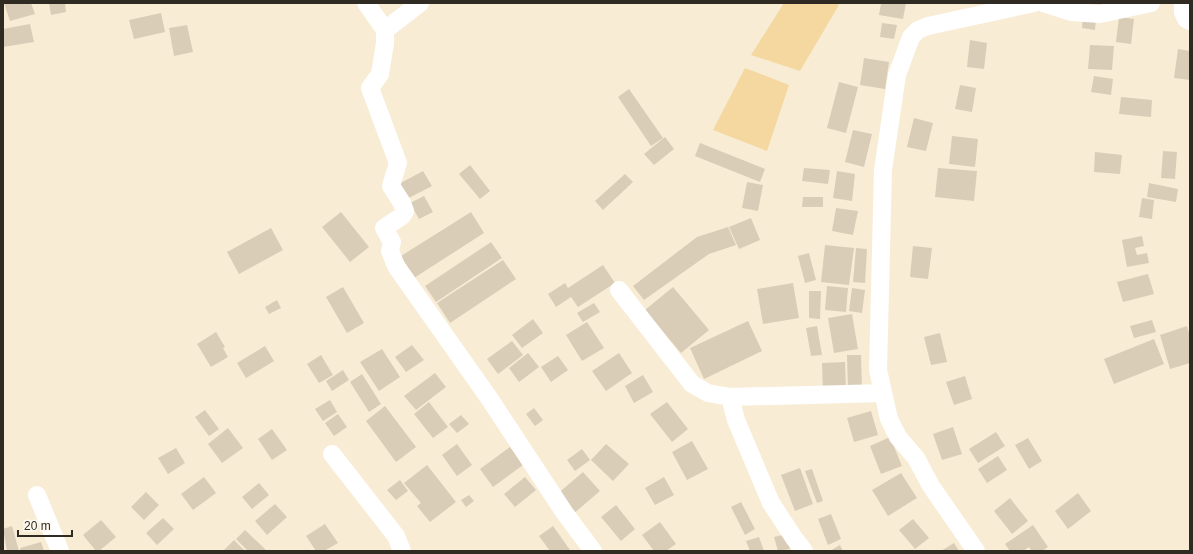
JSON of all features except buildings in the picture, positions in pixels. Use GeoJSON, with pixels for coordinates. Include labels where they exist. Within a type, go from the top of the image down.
{"type":"FeatureCollection","features":[{"type":"Feature","properties":{"kind":"street"},"geometry":{"type":"LineString","coordinates":[[366,3],[384,30],[385,43],[380,74],[370,88],[398,163],[391,186],[402,203],[405,211],[402,216],[384,228],[392,242],[390,251],[396,266],[489,398],[564,512],[593,551]]}},
{"type":"Feature","properties":{"kind":"street"},"geometry":{"type":"LineString","coordinates":[[384,30],[420,3]]}},
{"type":"Feature","properties":{"kind":"street"},"geometry":{"type":"LineString","coordinates":[[976,551],[931,486],[916,458],[898,437],[889,419],[878,370],[883,170],[897,75],[911,37],[918,30],[928,26],[1034,3]]}},
{"type":"Feature","properties":{"kind":"street"},"geometry":{"type":"LineString","coordinates":[[1043,3],[1071,12],[1100,14],[1152,3]]}},
{"type":"Feature","properties":{"kind":"street"},"geometry":{"type":"LineString","coordinates":[[1183,3],[1183,12],[1186,19],[1190,21]]}},
{"type":"Feature","properties":{"kind":"street"},"geometry":{"type":"LineString","coordinates":[[619,290],[692,384],[708,393],[730,397],[883,393]]}},
{"type":"Feature","properties":{"kind":"street"},"geometry":{"type":"LineString","coordinates":[[730,397],[736,420],[771,503],[804,551]]}},
{"type":"Feature","properties":{"kind":"street"},"geometry":{"type":"LineString","coordinates":[[332,454],[396,536],[402,551]]}},
{"type":"Feature","properties":{"kind":"street"},"geometry":{"type":"LineString","coordinates":[[37,496],[60,551]]}},
{"type":"Feature","properties":{"kind":"shaded area"},"geometry":{"type":"Polygon","coordinates":[[[784,3],[836,3],[839,5],[800,71],[751,55],[784,3]]]}},
{"type":"Feature","properties":{"kind":"shaded area"},"geometry":{"type":"Polygon","coordinates":[[[745,68],[789,85],[767,151],[713,130],[745,68]]]}}]}
